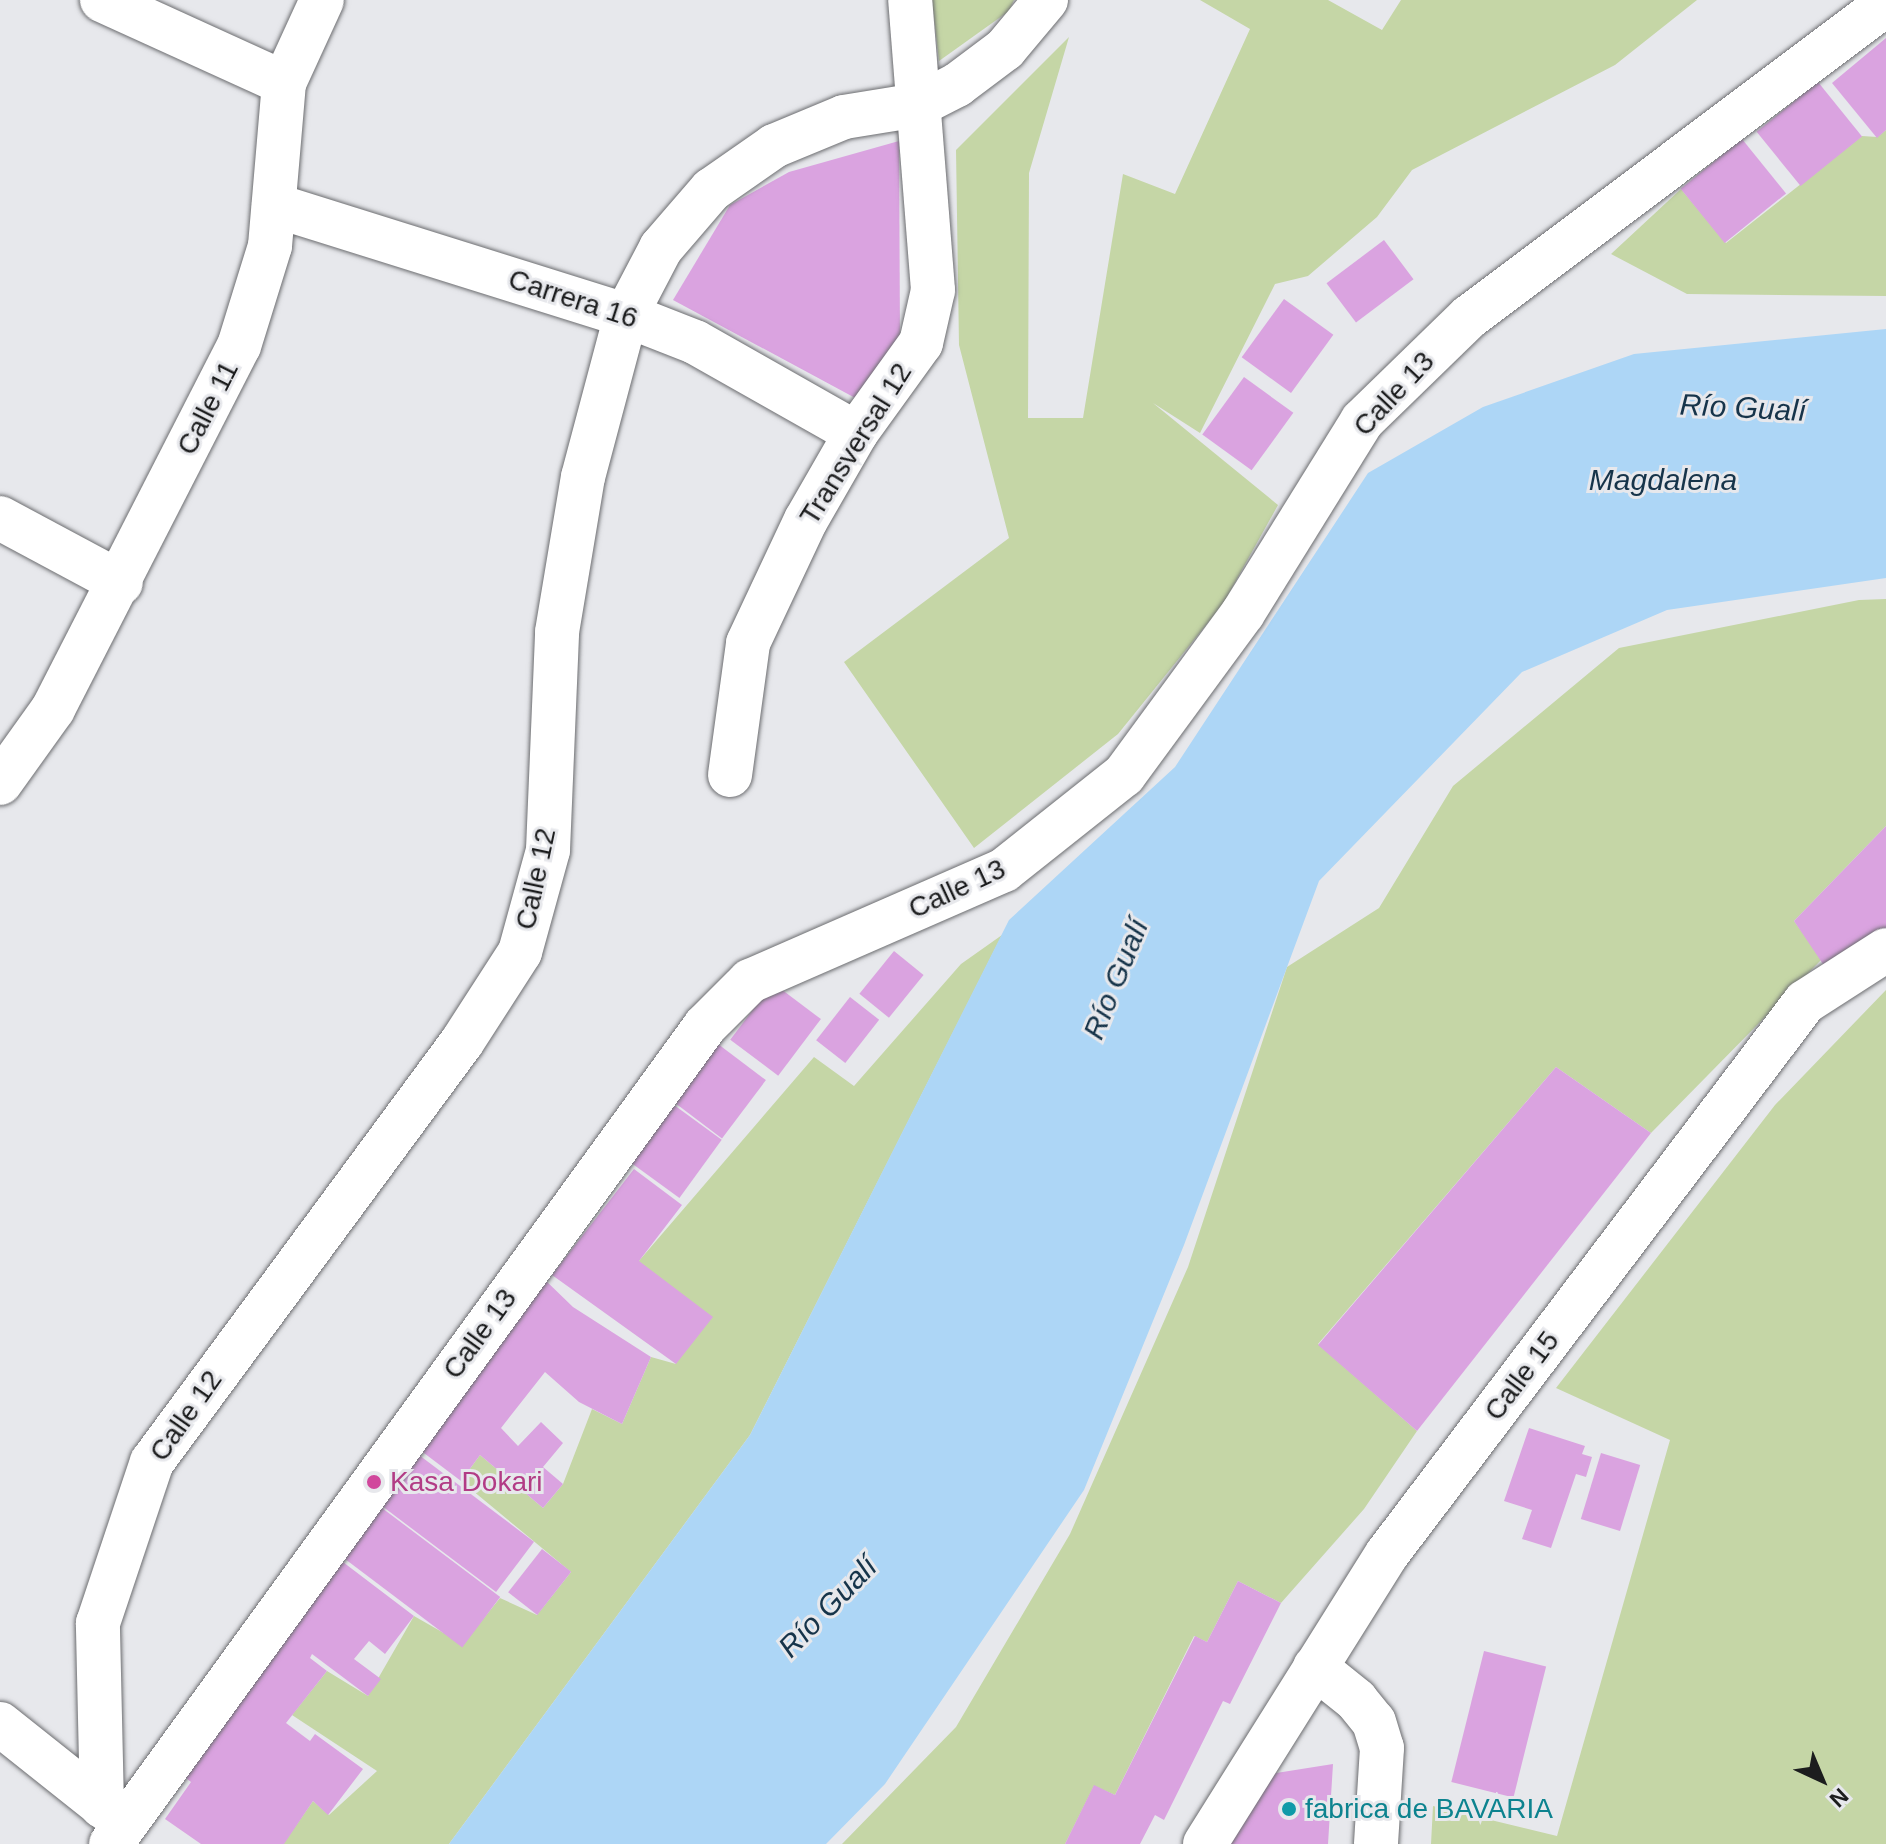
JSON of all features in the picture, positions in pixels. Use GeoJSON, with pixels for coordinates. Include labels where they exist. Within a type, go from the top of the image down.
{"type":"FeatureCollection","features":[{"type":"Feature","properties":{"kind":"street"},"geometry":{"type":"LineString","coordinates":[[102,0],[284,83]]}},
{"type":"Feature","properties":{"kind":"street","name":"Calle 11"},"geometry":{"type":"LineString","coordinates":[[0,783],[53,709],[121,583],[239,346],[270,246],[284,83],[322,0]]}},
{"type":"Feature","properties":{"kind":"street"},"geometry":{"type":"LineString","coordinates":[[910,0],[918,105]]}},
{"type":"Feature","properties":{"kind":"street","name":"Calle 12"},"geometry":{"type":"LineString","coordinates":[[113,1824],[98,1623],[152,1462],[462,1042],[520,952],[548,850],[557,632],[583,477],[626,315],[661,248],[711,190],[774,146],[844,117],[918,105],[957,85],[1005,49],[1046,0]]}},
{"type":"Feature","properties":{"kind":"street","name":"Calle 13"},"geometry":{"type":"LineString","coordinates":[[113,1824],[705,1026],[750,981],[1004,870],[1124,775],[1243,613],[1362,421],[1469,317],[1886,4]]}},
{"type":"Feature","properties":{"kind":"street","name":"Transversal 12"},"geometry":{"type":"LineString","coordinates":[[730,775],[748,643],[806,520],[856,433],[921,343],[933,290],[918,105]]}},
{"type":"Feature","properties":{"kind":"street","name":"Carrera 16"},"geometry":{"type":"LineString","coordinates":[[274,205],[626,315],[695,342],[856,433]]}},
{"type":"Feature","properties":{"kind":"street"},"geometry":{"type":"LineString","coordinates":[[0,518],[121,583]]}},
{"type":"Feature","properties":{"kind":"street","name":"Calle 15"},"geometry":{"type":"LineString","coordinates":[[1205,1844],[1387,1554],[1805,1002],[1886,950]]}},
{"type":"Feature","properties":{"kind":"street"},"geometry":{"type":"LineString","coordinates":[[1315,1667],[1356,1700],[1374,1722],[1382,1748],[1376,1844]]}},
{"type":"Feature","properties":{"kind":"street"},"geometry":{"type":"LineString","coordinates":[[0,1724],[113,1824]]}},
{"type":"Feature","properties":{"kind":"green space"},"geometry":{"type":"Polygon","coordinates":[[[932,0],[1014,0],[1009,11],[939,61],[932,0]]]}},
{"type":"Feature","properties":{"kind":"green space"},"geometry":{"type":"Polygon","coordinates":[[[1200,0],[1328,0],[1382,30],[1401,0],[1697,0],[1615,65],[1412,170],[1377,217],[1308,276],[1275,284],[1200,433],[1153,403],[1278,505],[1223,604],[1118,734],[974,848],[844,662],[1009,538],[959,345],[956,150],[1069,37],[1029,173],[1028,418],[1083,418],[1123,174],[1175,194],[1250,29],[1200,0]]]}},
{"type":"Feature","properties":{"kind":"green space"},"geometry":{"type":"Polygon","coordinates":[[[1886,130],[1886,296],[1687,294],[1611,254],[1681,189],[1726,243],[1862,136],[1877,137],[1886,130]]]}},
{"type":"Feature","properties":{"kind":"green space"},"geometry":{"type":"Polygon","coordinates":[[[1886,599],[1886,826],[1794,921],[1822,959],[1651,1133],[1556,1067],[1318,1344],[1417,1431],[1364,1509],[1281,1603],[1238,1581],[1207,1642],[1194,1636],[1115,1795],[1094,1786],[1065,1844],[842,1844],[956,1727],[1070,1534],[1188,1267],[1287,967],[1379,908],[1453,786],[1619,648],[1859,600],[1886,599]]]}},
{"type":"Feature","properties":{"kind":"green space"},"geometry":{"type":"Polygon","coordinates":[[[1002,935],[750,1435],[449,1844],[283,1844],[313,1801],[329,1815],[377,1771],[292,1715],[327,1671],[368,1696],[414,1616],[463,1644],[500,1598],[537,1615],[571,1572],[461,1481],[480,1455],[543,1508],[563,1484],[592,1409],[622,1424],[651,1357],[676,1364],[638,1262],[814,1057],[854,1086],[961,964],[1002,935]]]}},
{"type":"Feature","properties":{"kind":"green space"},"geometry":{"type":"Polygon","coordinates":[[[1886,990],[1886,1844],[1431,1844],[1433,1806],[1557,1836],[1670,1440],[1556,1388],[1775,1105],[1886,990]]]}},
{"type":"Feature","properties":{"kind":"water"},"geometry":{"type":"Polygon","coordinates":[[[1886,329],[1886,578],[1667,610],[1522,672],[1319,881],[1184,1245],[1084,1490],[885,1784],[826,1844],[449,1844],[750,1435],[1009,920],[1175,767],[1368,473],[1483,407],[1634,354],[1886,329]]]}},
{"type":"Feature","properties":{"kind":"building"},"geometry":{"type":"Polygon","coordinates":[[[1886,38],[1886,130],[1877,138],[1832,83],[1886,38]]]}},
{"type":"Feature","properties":{"kind":"building"},"geometry":{"type":"Polygon","coordinates":[[[1818,82],[1862,136],[1801,186],[1757,132],[1818,82]]]}},
{"type":"Feature","properties":{"kind":"building"},"geometry":{"type":"Polygon","coordinates":[[[1742,139],[1786,193],[1725,243],[1681,189],[1742,139]]]}},
{"type":"Feature","properties":{"kind":"building"},"geometry":{"type":"Polygon","coordinates":[[[899,141],[900,340],[859,400],[673,300],[730,205],[789,172],[899,141]]]}},
{"type":"Feature","properties":{"kind":"building"},"geometry":{"type":"Polygon","coordinates":[[[1384,240],[1413,279],[1356,322],[1326,283],[1384,240]]]}},
{"type":"Feature","properties":{"kind":"building"},"geometry":{"type":"Polygon","coordinates":[[[1284,299],[1333,335],[1291,393],[1242,357],[1284,299]]]}},
{"type":"Feature","properties":{"kind":"building"},"geometry":{"type":"Polygon","coordinates":[[[1244,377],[1293,413],[1252,470],[1202,434],[1244,377]]]}},
{"type":"Feature","properties":{"kind":"building"},"geometry":{"type":"Polygon","coordinates":[[[1886,826],[1886,933],[1833,979],[1794,921],[1886,826]]]}},
{"type":"Feature","properties":{"kind":"building"},"geometry":{"type":"Polygon","coordinates":[[[894,951],[924,975],[889,1018],[859,994],[894,951]]]}},
{"type":"Feature","properties":{"kind":"building"},"geometry":{"type":"Polygon","coordinates":[[[773,983],[821,1019],[778,1076],[730,1040],[773,983]]]}},
{"type":"Feature","properties":{"kind":"building"},"geometry":{"type":"Polygon","coordinates":[[[850,997],[879,1020],[845,1063],[816,1040],[850,997]]]}},
{"type":"Feature","properties":{"kind":"building"},"geometry":{"type":"Polygon","coordinates":[[[718,1044],[766,1080],[722,1138],[674,1102],[718,1044]]]}},
{"type":"Feature","properties":{"kind":"building"},"geometry":{"type":"Polygon","coordinates":[[[1556,1067],[1651,1133],[1417,1431],[1318,1345],[1556,1067]]]}},
{"type":"Feature","properties":{"kind":"building"},"geometry":{"type":"Polygon","coordinates":[[[674,1105],[722,1140],[679,1198],[632,1163],[674,1105]]]}},
{"type":"Feature","properties":{"kind":"building"},"geometry":{"type":"Polygon","coordinates":[[[634,1169],[682,1205],[639,1261],[713,1317],[676,1364],[552,1275],[634,1169]]]}},
{"type":"Feature","properties":{"kind":"building"},"geometry":{"type":"Polygon","coordinates":[[[543,1278],[573,1307],[651,1357],[622,1424],[579,1402],[545,1372],[501,1428],[518,1446],[541,1422],[563,1443],[543,1467],[563,1484],[543,1508],[480,1455],[461,1481],[412,1444],[543,1278]]]}},
{"type":"Feature","properties":{"kind":"building"},"geometry":{"type":"Polygon","coordinates":[[[1529,1428],[1585,1446],[1582,1454],[1592,1457],[1586,1477],[1576,1474],[1551,1548],[1522,1539],[1532,1510],[1504,1501],[1529,1428]]]}},
{"type":"Feature","properties":{"kind":"building"},"geometry":{"type":"Polygon","coordinates":[[[411,1449],[534,1542],[496,1592],[373,1499],[411,1449]]]}},
{"type":"Feature","properties":{"kind":"building"},"geometry":{"type":"Polygon","coordinates":[[[1601,1453],[1640,1465],[1620,1531],[1581,1519],[1601,1453]]]}},
{"type":"Feature","properties":{"kind":"building"},"geometry":{"type":"Polygon","coordinates":[[[378,1505],[500,1597],[462,1647],[340,1555],[378,1505]]]}},
{"type":"Feature","properties":{"kind":"building"},"geometry":{"type":"Polygon","coordinates":[[[542,1549],[571,1572],[537,1615],[508,1592],[542,1549]]]}},
{"type":"Feature","properties":{"kind":"building"},"geometry":{"type":"Polygon","coordinates":[[[335,1556],[414,1616],[385,1654],[369,1641],[354,1659],[381,1679],[368,1696],[312,1654],[310,1658],[327,1671],[286,1723],[310,1741],[315,1734],[363,1769],[328,1815],[313,1801],[284,1844],[201,1844],[165,1819],[191,1782],[178,1772],[335,1556]]]}},
{"type":"Feature","properties":{"kind":"building"},"geometry":{"type":"Polygon","coordinates":[[[1238,1581],[1281,1603],[1230,1704],[1223,1701],[1164,1820],[1155,1815],[1140,1844],[1065,1844],[1094,1785],[1115,1795],[1195,1636],[1207,1642],[1238,1581]]]}},
{"type":"Feature","properties":{"kind":"building"},"geometry":{"type":"Polygon","coordinates":[[[1484,1651],[1546,1666],[1513,1797],[1451,1782],[1484,1651]]]}},
{"type":"Feature","properties":{"kind":"building","name":"fabrica de BAVARIA"},"geometry":{"type":"Polygon","coordinates":[[[1333,1764],[1328,1844],[1225,1844],[1270,1774],[1333,1764]]]}},
{"type":"Feature","properties":{"kind":"place","name":"Kasa Dokari"},"geometry":{"type":"Point","coordinates":[374,1482]}},
{"type":"Feature","properties":{"kind":"place","name":"fabrica de BAVARIA"},"geometry":{"type":"Point","coordinates":[1289,1809]}},
{"type":"Feature","properties":{"kind":"water label","name":"Río Gualí"},"geometry":{"type":"Point","coordinates":[1743,408]}},
{"type":"Feature","properties":{"kind":"water label","name":"Magdalena"},"geometry":{"type":"Point","coordinates":[1663,480]}},
{"type":"Feature","properties":{"kind":"water label","name":"Río Gualí"},"geometry":{"type":"Point","coordinates":[1116,979]}},
{"type":"Feature","properties":{"kind":"water label","name":"Río Gualí"},"geometry":{"type":"Point","coordinates":[828,1607]}}]}
